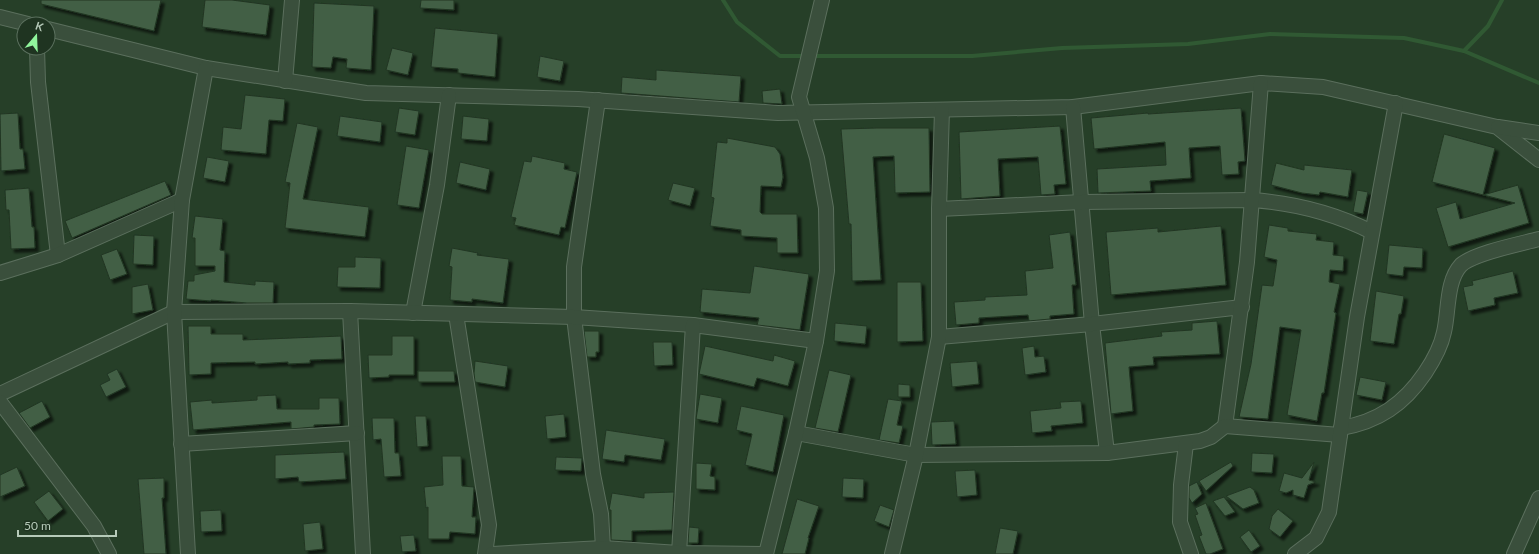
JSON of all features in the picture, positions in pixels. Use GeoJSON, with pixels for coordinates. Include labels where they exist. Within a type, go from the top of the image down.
{"type":"FeatureCollection","features":[{"type":"Feature","properties":{"kind":"street"},"geometry":{"type":"LineString","coordinates":[[285,81],[292,0]]}},
{"type":"Feature","properties":{"kind":"street"},"geometry":{"type":"LineString","coordinates":[[492,554],[612,550],[679,553],[766,554],[816,342],[827,271],[826,208],[817,158],[799,97],[822,0]]}},
{"type":"Feature","properties":{"kind":"street"},"geometry":{"type":"LineString","coordinates":[[0,17],[16,21]]}},
{"type":"Feature","properties":{"kind":"street"},"geometry":{"type":"LineString","coordinates":[[56,31],[206,68],[366,93],[598,100],[778,113],[1073,107],[1261,83],[1323,87],[1497,126],[1539,133]]}},
{"type":"Feature","properties":{"kind":"street"},"geometry":{"type":"LineString","coordinates":[[37,56],[38,82],[58,255]]}},
{"type":"Feature","properties":{"kind":"street"},"geometry":{"type":"LineString","coordinates":[[188,554],[174,312],[182,200],[206,68]]}},
{"type":"Feature","properties":{"kind":"street"},"geometry":{"type":"LineString","coordinates":[[1225,426],[1242,307],[1261,83]]}},
{"type":"Feature","properties":{"kind":"street"},"geometry":{"type":"LineString","coordinates":[[413,313],[437,185],[449,95]]}},
{"type":"Feature","properties":{"kind":"street"},"geometry":{"type":"LineString","coordinates":[[598,100],[574,267],[574,317],[593,474],[601,514],[612,550]]}},
{"type":"Feature","properties":{"kind":"street"},"geometry":{"type":"LineString","coordinates":[[1295,554],[1316,538],[1329,512],[1357,317],[1396,103]]}},
{"type":"Feature","properties":{"kind":"street"},"geometry":{"type":"LineString","coordinates":[[1073,107],[1092,324],[1107,453]]}},
{"type":"Feature","properties":{"kind":"street"},"geometry":{"type":"LineString","coordinates":[[892,554],[916,455],[939,338],[939,208],[942,110]]}},
{"type":"Feature","properties":{"kind":"street"},"geometry":{"type":"LineString","coordinates":[[1497,126],[1539,160]]}},
{"type":"Feature","properties":{"kind":"street"},"geometry":{"type":"LineString","coordinates":[[0,273],[58,255],[182,200]]}},
{"type":"Feature","properties":{"kind":"street"},"geometry":{"type":"LineString","coordinates":[[939,208],[1082,202],[1273,201],[1314,209],[1334,215],[1372,232]]}},
{"type":"Feature","properties":{"kind":"street"},"geometry":{"type":"LineString","coordinates":[[796,432],[916,455],[1107,453],[1186,444],[1211,437],[1225,426],[1341,431],[1368,422],[1390,411],[1400,403],[1421,379],[1438,350],[1444,333],[1453,280],[1462,264],[1478,256],[1539,239]]}},
{"type":"Feature","properties":{"kind":"street"},"geometry":{"type":"LineString","coordinates":[[939,338],[1092,324],[1242,307]]}},
{"type":"Feature","properties":{"kind":"street"},"geometry":{"type":"LineString","coordinates":[[350,311],[363,554]]}},
{"type":"Feature","properties":{"kind":"street"},"geometry":{"type":"LineString","coordinates":[[0,394],[174,312],[350,311],[574,317],[693,325],[816,342]]}},
{"type":"Feature","properties":{"kind":"street"},"geometry":{"type":"LineString","coordinates":[[456,314],[489,525],[485,554]]}},
{"type":"Feature","properties":{"kind":"street"},"geometry":{"type":"LineString","coordinates":[[679,553],[693,325]]}},
{"type":"Feature","properties":{"kind":"street"},"geometry":{"type":"LineString","coordinates":[[0,402],[94,526],[109,554]]}},
{"type":"Feature","properties":{"kind":"street"},"geometry":{"type":"LineString","coordinates":[[181,444],[357,433]]}},
{"type":"Feature","properties":{"kind":"street"},"geometry":{"type":"LineString","coordinates":[[1186,444],[1180,485],[1180,522],[1191,554]]}},
{"type":"Feature","properties":{"kind":"street"},"geometry":{"type":"LineString","coordinates":[[1514,554],[1539,498]]}},
{"type":"Feature","properties":{"kind":"building"},"geometry":{"type":"Polygon","coordinates":[[[41,0],[161,0],[154,31],[41,4],[41,0]]]}},
{"type":"Feature","properties":{"kind":"building"},"geometry":{"type":"Polygon","coordinates":[[[205,0],[232,0],[270,5],[266,35],[202,27],[205,0]]]}},
{"type":"Feature","properties":{"kind":"building"},"geometry":{"type":"Polygon","coordinates":[[[421,0],[454,0],[454,10],[420,8],[421,0]]]}},
{"type":"Feature","properties":{"kind":"building"},"geometry":{"type":"Polygon","coordinates":[[[314,3],[374,6],[371,70],[346,68],[347,59],[333,57],[331,68],[312,67],[314,3]]]}},
{"type":"Feature","properties":{"kind":"building"},"geometry":{"type":"Polygon","coordinates":[[[435,28],[498,34],[495,77],[458,73],[458,69],[431,67],[435,28]]]}},
{"type":"Feature","properties":{"kind":"building"},"geometry":{"type":"Polygon","coordinates":[[[392,48],[413,53],[408,75],[386,70],[392,48]]]}},
{"type":"Feature","properties":{"kind":"building"},"geometry":{"type":"Polygon","coordinates":[[[540,56],[564,61],[560,81],[537,77],[540,56]]]}},
{"type":"Feature","properties":{"kind":"building"},"geometry":{"type":"Polygon","coordinates":[[[656,70],[741,76],[739,102],[621,93],[622,77],[656,80],[656,70]]]}},
{"type":"Feature","properties":{"kind":"building"},"geometry":{"type":"Polygon","coordinates":[[[780,89],[782,104],[763,103],[762,91],[780,89]]]}},
{"type":"Feature","properties":{"kind":"building"},"geometry":{"type":"Polygon","coordinates":[[[245,95],[285,99],[283,121],[269,120],[266,154],[221,150],[223,127],[241,129],[245,95]]]}},
{"type":"Feature","properties":{"kind":"building"},"geometry":{"type":"Polygon","coordinates":[[[399,108],[419,111],[415,135],[395,132],[399,108]]]}},
{"type":"Feature","properties":{"kind":"building"},"geometry":{"type":"Polygon","coordinates":[[[1241,108],[1245,161],[1238,162],[1239,174],[1222,175],[1220,146],[1189,148],[1191,178],[1150,181],[1151,191],[1098,193],[1097,169],[1166,165],[1165,142],[1094,149],[1091,118],[1241,108]]]}},
{"type":"Feature","properties":{"kind":"building"},"geometry":{"type":"Polygon","coordinates":[[[18,113],[20,149],[23,149],[25,169],[1,171],[0,114],[18,113]]]}},
{"type":"Feature","properties":{"kind":"building"},"geometry":{"type":"Polygon","coordinates":[[[340,116],[382,122],[380,142],[337,136],[340,116]]]}},
{"type":"Feature","properties":{"kind":"building"},"geometry":{"type":"Polygon","coordinates":[[[463,116],[489,119],[487,141],[461,139],[463,116]]]}},
{"type":"Feature","properties":{"kind":"building"},"geometry":{"type":"Polygon","coordinates":[[[297,123],[318,127],[303,199],[369,207],[365,237],[285,228],[290,183],[285,182],[297,123]]]}},
{"type":"Feature","properties":{"kind":"building"},"geometry":{"type":"Polygon","coordinates":[[[1060,126],[1066,184],[1054,185],[1055,194],[1041,195],[1038,157],[998,159],[1000,196],[961,199],[959,132],[1060,126]]]}},
{"type":"Feature","properties":{"kind":"building"},"geometry":{"type":"Polygon","coordinates":[[[929,128],[930,192],[895,193],[894,156],[873,157],[881,280],[852,281],[851,224],[849,224],[841,129],[929,128]]]}},
{"type":"Feature","properties":{"kind":"building"},"geometry":{"type":"Polygon","coordinates":[[[1444,134],[1495,148],[1483,195],[1432,182],[1444,134]]]}},
{"type":"Feature","properties":{"kind":"building"},"geometry":{"type":"Polygon","coordinates":[[[727,138],[775,147],[780,154],[783,177],[781,187],[761,186],[760,212],[762,214],[797,214],[798,253],[777,253],[777,238],[741,236],[741,230],[710,226],[714,198],[711,197],[717,142],[727,143],[727,138]]]}},
{"type":"Feature","properties":{"kind":"building"},"geometry":{"type":"Polygon","coordinates":[[[406,146],[429,150],[419,208],[397,205],[406,146]]]}},
{"type":"Feature","properties":{"kind":"building"},"geometry":{"type":"Polygon","coordinates":[[[532,156],[565,163],[564,169],[577,172],[565,228],[561,227],[559,235],[514,225],[516,218],[511,217],[524,161],[531,162],[532,156]]]}},
{"type":"Feature","properties":{"kind":"building"},"geometry":{"type":"Polygon","coordinates":[[[207,157],[229,161],[225,182],[203,178],[207,157]]]}},
{"type":"Feature","properties":{"kind":"building"},"geometry":{"type":"Polygon","coordinates":[[[460,162],[490,169],[486,190],[456,183],[460,162]]]}},
{"type":"Feature","properties":{"kind":"building"},"geometry":{"type":"Polygon","coordinates":[[[1276,163],[1304,170],[1304,165],[1352,170],[1348,197],[1320,192],[1319,195],[1302,193],[1271,185],[1276,163]]]}},
{"type":"Feature","properties":{"kind":"building"},"geometry":{"type":"Polygon","coordinates":[[[165,181],[171,195],[72,238],[65,221],[165,181]]]}},
{"type":"Feature","properties":{"kind":"building"},"geometry":{"type":"Polygon","coordinates":[[[673,183],[695,188],[690,206],[668,200],[673,183]]]}},
{"type":"Feature","properties":{"kind":"building"},"geometry":{"type":"Polygon","coordinates":[[[1518,185],[1529,223],[1448,247],[1436,208],[1456,202],[1460,219],[1515,203],[1483,195],[1518,185]]]}},
{"type":"Feature","properties":{"kind":"building"},"geometry":{"type":"Polygon","coordinates":[[[29,188],[35,248],[11,249],[9,210],[6,210],[5,190],[29,188]]]}},
{"type":"Feature","properties":{"kind":"building"},"geometry":{"type":"Polygon","coordinates":[[[1357,190],[1368,192],[1363,214],[1353,212],[1357,190]]]}},
{"type":"Feature","properties":{"kind":"building"},"geometry":{"type":"Polygon","coordinates":[[[195,216],[223,219],[220,250],[225,251],[224,282],[255,285],[255,281],[274,282],[273,303],[186,299],[188,281],[194,281],[194,275],[215,271],[215,266],[195,266],[195,238],[192,238],[195,216]]]}},
{"type":"Feature","properties":{"kind":"building"},"geometry":{"type":"Polygon","coordinates":[[[1269,225],[1288,228],[1288,231],[1317,234],[1316,240],[1334,242],[1333,255],[1344,256],[1343,271],[1330,270],[1329,282],[1340,284],[1334,312],[1336,313],[1324,393],[1322,393],[1317,421],[1287,415],[1301,330],[1280,327],[1268,419],[1239,417],[1251,364],[1262,285],[1273,286],[1277,260],[1264,257],[1269,225]]]}},
{"type":"Feature","properties":{"kind":"building"},"geometry":{"type":"Polygon","coordinates":[[[1221,226],[1226,285],[1111,295],[1106,232],[1158,228],[1158,232],[1221,226]]]}},
{"type":"Feature","properties":{"kind":"building"},"geometry":{"type":"Polygon","coordinates":[[[1070,232],[1076,285],[1072,285],[1074,314],[1050,316],[1050,319],[1029,321],[1028,315],[979,318],[979,323],[956,325],[954,302],[985,300],[985,297],[1027,295],[1025,271],[1053,268],[1049,235],[1070,232]]]}},
{"type":"Feature","properties":{"kind":"building"},"geometry":{"type":"Polygon","coordinates":[[[134,235],[154,236],[153,265],[133,264],[134,235]]]}},
{"type":"Feature","properties":{"kind":"building"},"geometry":{"type":"Polygon","coordinates":[[[1389,245],[1423,248],[1422,268],[1404,267],[1403,276],[1386,274],[1389,245]]]}},
{"type":"Feature","properties":{"kind":"building"},"geometry":{"type":"Polygon","coordinates":[[[452,248],[478,253],[477,255],[509,259],[503,303],[472,299],[472,302],[450,300],[452,267],[449,266],[452,248]]]}},
{"type":"Feature","properties":{"kind":"building"},"geometry":{"type":"Polygon","coordinates":[[[117,249],[127,274],[110,280],[101,255],[117,249]]]}},
{"type":"Feature","properties":{"kind":"building"},"geometry":{"type":"Polygon","coordinates":[[[355,257],[381,258],[380,288],[337,287],[338,267],[355,267],[355,257]]]}},
{"type":"Feature","properties":{"kind":"building"},"geometry":{"type":"Polygon","coordinates":[[[754,266],[809,274],[800,330],[757,325],[759,318],[700,312],[702,289],[750,293],[754,266]]]}},
{"type":"Feature","properties":{"kind":"building"},"geometry":{"type":"Polygon","coordinates":[[[1513,271],[1518,293],[1494,298],[1495,305],[1468,311],[1463,287],[1473,285],[1472,281],[1513,271]]]}},
{"type":"Feature","properties":{"kind":"building"},"geometry":{"type":"Polygon","coordinates":[[[897,282],[921,282],[923,341],[897,342],[897,282]]]}},
{"type":"Feature","properties":{"kind":"building"},"geometry":{"type":"Polygon","coordinates":[[[148,284],[153,310],[132,314],[132,287],[148,284]]]}},
{"type":"Feature","properties":{"kind":"building"},"geometry":{"type":"Polygon","coordinates":[[[1376,291],[1404,296],[1401,314],[1399,314],[1394,344],[1370,341],[1376,291]]]}},
{"type":"Feature","properties":{"kind":"building"},"geometry":{"type":"Polygon","coordinates":[[[1217,321],[1220,354],[1153,357],[1154,365],[1129,367],[1133,411],[1111,414],[1105,343],[1162,336],[1161,332],[1192,330],[1192,323],[1217,321]]]}},
{"type":"Feature","properties":{"kind":"building"},"geometry":{"type":"Polygon","coordinates":[[[835,323],[867,326],[865,344],[834,341],[835,323]]]}},
{"type":"Feature","properties":{"kind":"building"},"geometry":{"type":"Polygon","coordinates":[[[188,326],[211,326],[211,334],[243,334],[243,340],[341,336],[342,359],[310,360],[310,363],[288,364],[288,362],[255,364],[255,362],[211,363],[211,374],[189,375],[188,326]]]}},
{"type":"Feature","properties":{"kind":"building"},"geometry":{"type":"Polygon","coordinates":[[[584,331],[599,331],[599,352],[596,352],[596,357],[587,357],[584,331]]]}},
{"type":"Feature","properties":{"kind":"building"},"geometry":{"type":"Polygon","coordinates":[[[392,336],[414,336],[414,375],[389,375],[389,377],[369,378],[368,355],[392,355],[392,336]]]}},
{"type":"Feature","properties":{"kind":"building"},"geometry":{"type":"Polygon","coordinates":[[[653,342],[672,342],[673,365],[654,366],[653,342]]]}},
{"type":"Feature","properties":{"kind":"building"},"geometry":{"type":"Polygon","coordinates":[[[705,346],[773,361],[774,355],[795,361],[788,386],[757,378],[754,387],[699,374],[705,346]]]}},
{"type":"Feature","properties":{"kind":"building"},"geometry":{"type":"Polygon","coordinates":[[[1034,346],[1035,357],[1044,356],[1046,372],[1025,375],[1022,348],[1034,346]]]}},
{"type":"Feature","properties":{"kind":"building"},"geometry":{"type":"Polygon","coordinates":[[[475,361],[508,366],[505,387],[475,382],[475,361]]]}},
{"type":"Feature","properties":{"kind":"building"},"geometry":{"type":"Polygon","coordinates":[[[977,361],[979,384],[952,387],[950,363],[977,361]]]}},
{"type":"Feature","properties":{"kind":"building"},"geometry":{"type":"Polygon","coordinates":[[[117,369],[126,387],[106,397],[100,385],[110,380],[107,374],[117,369]]]}},
{"type":"Feature","properties":{"kind":"building"},"geometry":{"type":"Polygon","coordinates":[[[829,370],[851,375],[838,432],[815,428],[829,370]]]}},
{"type":"Feature","properties":{"kind":"building"},"geometry":{"type":"Polygon","coordinates":[[[418,371],[454,371],[455,382],[418,382],[418,371]]]}},
{"type":"Feature","properties":{"kind":"building"},"geometry":{"type":"Polygon","coordinates":[[[1360,377],[1386,382],[1382,400],[1356,395],[1360,377]]]}},
{"type":"Feature","properties":{"kind":"building"},"geometry":{"type":"Polygon","coordinates":[[[898,384],[910,385],[910,397],[898,397],[898,384]]]}},
{"type":"Feature","properties":{"kind":"building"},"geometry":{"type":"Polygon","coordinates":[[[700,394],[722,398],[718,423],[696,419],[700,394]]]}},
{"type":"Feature","properties":{"kind":"building"},"geometry":{"type":"Polygon","coordinates":[[[276,395],[277,409],[319,409],[319,398],[339,398],[340,424],[314,425],[314,427],[291,429],[291,422],[193,430],[190,402],[212,400],[212,403],[257,400],[257,396],[276,395]]]}},
{"type":"Feature","properties":{"kind":"building"},"geometry":{"type":"Polygon","coordinates":[[[888,399],[902,401],[897,425],[903,426],[899,443],[879,440],[888,399]]]}},
{"type":"Feature","properties":{"kind":"building"},"geometry":{"type":"Polygon","coordinates":[[[42,401],[50,417],[30,428],[19,413],[42,401]]]}},
{"type":"Feature","properties":{"kind":"building"},"geometry":{"type":"Polygon","coordinates":[[[1081,401],[1083,423],[1051,426],[1052,431],[1032,433],[1030,411],[1061,408],[1060,402],[1081,401]]]}},
{"type":"Feature","properties":{"kind":"building"},"geometry":{"type":"Polygon","coordinates":[[[741,406],[784,415],[773,472],[745,465],[752,434],[736,430],[741,406]]]}},
{"type":"Feature","properties":{"kind":"building"},"geometry":{"type":"Polygon","coordinates":[[[564,414],[566,437],[547,439],[545,416],[564,414]]]}},
{"type":"Feature","properties":{"kind":"building"},"geometry":{"type":"Polygon","coordinates":[[[415,416],[426,416],[428,446],[417,447],[415,416]]]}},
{"type":"Feature","properties":{"kind":"building"},"geometry":{"type":"Polygon","coordinates":[[[372,418],[394,418],[395,453],[399,453],[401,476],[384,477],[381,439],[373,440],[372,418]]]}},
{"type":"Feature","properties":{"kind":"building"},"geometry":{"type":"Polygon","coordinates":[[[954,421],[956,444],[932,445],[931,422],[954,421]]]}},
{"type":"Feature","properties":{"kind":"building"},"geometry":{"type":"Polygon","coordinates":[[[606,430],[665,439],[661,460],[625,455],[624,462],[602,459],[606,430]]]}},
{"type":"Feature","properties":{"kind":"building"},"geometry":{"type":"Polygon","coordinates":[[[344,452],[346,479],[299,482],[298,477],[275,479],[275,455],[344,452]]]}},
{"type":"Feature","properties":{"kind":"building"},"geometry":{"type":"Polygon","coordinates":[[[1252,453],[1274,454],[1272,473],[1251,472],[1252,453]]]}},
{"type":"Feature","properties":{"kind":"building"},"geometry":{"type":"Polygon","coordinates":[[[442,456],[461,456],[462,486],[474,487],[472,517],[476,517],[475,534],[450,532],[449,539],[428,539],[428,507],[426,508],[424,487],[443,485],[442,456]]]}},
{"type":"Feature","properties":{"kind":"building"},"geometry":{"type":"Polygon","coordinates":[[[556,457],[582,458],[581,471],[555,470],[556,457]]]}},
{"type":"Feature","properties":{"kind":"building"},"geometry":{"type":"Polygon","coordinates":[[[1231,462],[1233,466],[1206,491],[1199,481],[1231,462]]]}},
{"type":"Feature","properties":{"kind":"building"},"geometry":{"type":"Polygon","coordinates":[[[1314,462],[1309,480],[1316,482],[1308,485],[1304,498],[1293,495],[1293,490],[1286,493],[1279,491],[1284,473],[1302,478],[1314,462]]]}},
{"type":"Feature","properties":{"kind":"building"},"geometry":{"type":"Polygon","coordinates":[[[696,463],[712,464],[710,476],[715,477],[715,490],[696,489],[696,463]]]}},
{"type":"Feature","properties":{"kind":"building"},"geometry":{"type":"Polygon","coordinates":[[[17,467],[25,486],[0,497],[0,475],[17,467]]]}},
{"type":"Feature","properties":{"kind":"building"},"geometry":{"type":"Polygon","coordinates":[[[975,470],[977,495],[957,497],[955,471],[975,470]]]}},
{"type":"Feature","properties":{"kind":"building"},"geometry":{"type":"Polygon","coordinates":[[[164,478],[164,498],[162,498],[166,554],[144,554],[138,479],[164,478]]]}},
{"type":"Feature","properties":{"kind":"building"},"geometry":{"type":"Polygon","coordinates":[[[843,478],[864,479],[863,498],[842,497],[843,478]]]}},
{"type":"Feature","properties":{"kind":"building"},"geometry":{"type":"Polygon","coordinates":[[[1197,482],[1202,494],[1192,503],[1189,498],[1189,486],[1197,482]]]}},
{"type":"Feature","properties":{"kind":"building"},"geometry":{"type":"Polygon","coordinates":[[[1250,487],[1254,490],[1259,503],[1243,509],[1226,496],[1250,487]]]}},
{"type":"Feature","properties":{"kind":"building"},"geometry":{"type":"Polygon","coordinates":[[[49,491],[63,509],[48,521],[34,502],[49,491]]]}},
{"type":"Feature","properties":{"kind":"building"},"geometry":{"type":"Polygon","coordinates":[[[674,492],[672,530],[632,531],[632,541],[611,540],[611,510],[609,510],[612,493],[644,498],[644,493],[674,492]]]}},
{"type":"Feature","properties":{"kind":"building"},"geometry":{"type":"Polygon","coordinates":[[[1224,497],[1235,512],[1225,516],[1213,501],[1224,497]]]}},
{"type":"Feature","properties":{"kind":"building"},"geometry":{"type":"Polygon","coordinates":[[[797,499],[819,506],[808,538],[805,554],[782,554],[797,499]]]}},
{"type":"Feature","properties":{"kind":"building"},"geometry":{"type":"Polygon","coordinates":[[[1206,503],[1223,549],[1210,554],[1206,554],[1199,536],[1202,535],[1195,515],[1198,514],[1195,508],[1206,503]]]}},
{"type":"Feature","properties":{"kind":"building"},"geometry":{"type":"Polygon","coordinates":[[[880,505],[894,510],[889,527],[874,521],[880,505]]]}},
{"type":"Feature","properties":{"kind":"building"},"geometry":{"type":"Polygon","coordinates":[[[1278,509],[1293,521],[1280,537],[1269,529],[1272,516],[1278,509]]]}},
{"type":"Feature","properties":{"kind":"building"},"geometry":{"type":"Polygon","coordinates":[[[221,510],[222,531],[201,532],[200,511],[221,510]]]}},
{"type":"Feature","properties":{"kind":"building"},"geometry":{"type":"Polygon","coordinates":[[[320,522],[323,549],[305,551],[303,524],[320,522]]]}},
{"type":"Feature","properties":{"kind":"building"},"geometry":{"type":"Polygon","coordinates":[[[689,527],[699,528],[698,543],[688,543],[689,527]]]}},
{"type":"Feature","properties":{"kind":"building"},"geometry":{"type":"Polygon","coordinates":[[[1000,528],[1018,531],[1013,554],[995,554],[1000,528]]]}},
{"type":"Feature","properties":{"kind":"building"},"geometry":{"type":"Polygon","coordinates":[[[1249,530],[1260,546],[1251,552],[1240,537],[1249,530]]]}},
{"type":"Feature","properties":{"kind":"building"},"geometry":{"type":"Polygon","coordinates":[[[414,535],[416,551],[402,552],[400,536],[414,535]]]}},
{"type":"Feature","properties":{"kind":"waterway"},"geometry":{"type":"LineString","coordinates":[[723,0],[737,22],[780,56],[972,56],[1062,48],[1188,44],[1270,34],[1404,38],[1464,51],[1539,83]]}},
{"type":"Feature","properties":{"kind":"waterway"},"geometry":{"type":"LineString","coordinates":[[1464,51],[1488,26],[1502,0]]}}]}
